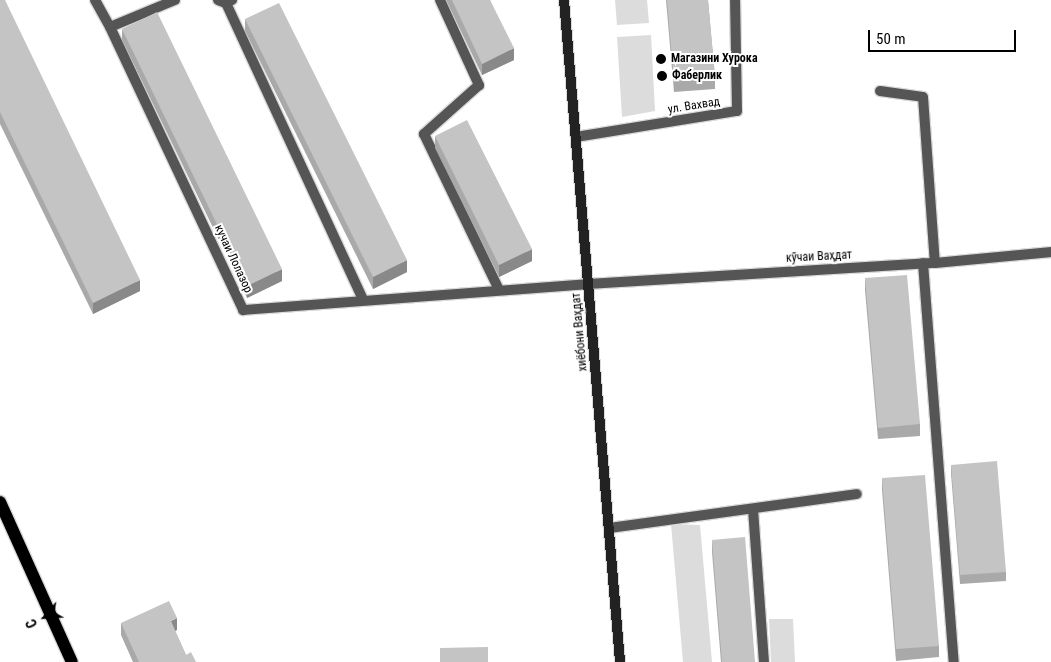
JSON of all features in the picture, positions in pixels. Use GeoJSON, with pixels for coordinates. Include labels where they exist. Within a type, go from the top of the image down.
{"type":"FeatureCollection","features":[{"type":"Feature","properties":{"kind":"main road","name":"хиёбони Ваҳдат"},"geometry":{"type":"LineString","coordinates":[[564,0],[620,662]]}},
{"type":"Feature","properties":{"kind":"main road"},"geometry":{"type":"LineString","coordinates":[[0,502],[72,662]]}},
{"type":"Feature","properties":{"kind":"street","name":"кучаи Лолазор"},"geometry":{"type":"LineString","coordinates":[[95,0],[110,27],[243,310],[499,290]]}},
{"type":"Feature","properties":{"kind":"street"},"geometry":{"type":"LineString","coordinates":[[110,27],[175,0]]}},
{"type":"Feature","properties":{"kind":"street"},"geometry":{"type":"LineString","coordinates":[[440,0],[479,85],[424,134],[499,290]]}},
{"type":"Feature","properties":{"kind":"street","name":"ул. Вахвад"},"geometry":{"type":"LineString","coordinates":[[576,137],[736,111],[735,0]]}},
{"type":"Feature","properties":{"kind":"street"},"geometry":{"type":"LineString","coordinates":[[226,1],[363,300]]}},
{"type":"Feature","properties":{"kind":"street"},"geometry":{"type":"LineString","coordinates":[[880,92],[923,97],[934,263]]}},
{"type":"Feature","properties":{"kind":"street","name":"кӯчаи Ваҳдат"},"geometry":{"type":"LineString","coordinates":[[499,290],[934,263],[1051,252]]}},
{"type":"Feature","properties":{"kind":"street"},"geometry":{"type":"LineString","coordinates":[[923,263],[954,662]]}},
{"type":"Feature","properties":{"kind":"street"},"geometry":{"type":"LineString","coordinates":[[609,528],[857,494]]}},
{"type":"Feature","properties":{"kind":"street"},"geometry":{"type":"LineString","coordinates":[[753,509],[764,662]]}},
{"type":"Feature","properties":{"kind":"shaded area"},"geometry":{"type":"Polygon","coordinates":[[[615,0],[647,0],[649,23],[617,25],[615,0]]]}},
{"type":"Feature","properties":{"kind":"shaded area"},"geometry":{"type":"Polygon","coordinates":[[[651,35],[655,111],[622,117],[617,37],[651,35]]]}},
{"type":"Feature","properties":{"kind":"shaded area"},"geometry":{"type":"Polygon","coordinates":[[[671,524],[700,525],[712,662],[683,662],[671,524]]]}},
{"type":"Feature","properties":{"kind":"shaded area"},"geometry":{"type":"Polygon","coordinates":[[[769,619],[793,619],[795,662],[771,662],[769,619]]]}},
{"type":"Feature","properties":{"kind":"building"},"geometry":{"type":"Polygon","coordinates":[[[0,0],[5,0],[140,280],[93,303],[0,112],[0,0]]]}},
{"type":"Feature","properties":{"kind":"building"},"geometry":{"type":"Polygon","coordinates":[[[452,0],[490,0],[514,48],[482,64],[452,0]]]}},
{"type":"Feature","properties":{"kind":"building"},"geometry":{"type":"Polygon","coordinates":[[[667,0],[708,0],[715,77],[674,81],[667,0]]]}},
{"type":"Feature","properties":{"kind":"building"},"geometry":{"type":"Polygon","coordinates":[[[279,3],[407,260],[373,277],[245,19],[279,3]]]}},
{"type":"Feature","properties":{"kind":"building"},"geometry":{"type":"Polygon","coordinates":[[[157,12],[282,269],[247,286],[122,29],[157,12]]]}},
{"type":"Feature","properties":{"kind":"building"},"geometry":{"type":"Polygon","coordinates":[[[467,120],[532,249],[499,265],[435,136],[467,120]]]}},
{"type":"Feature","properties":{"kind":"building"},"geometry":{"type":"Polygon","coordinates":[[[907,275],[920,424],[878,428],[865,278],[907,275]]]}},
{"type":"Feature","properties":{"kind":"building"},"geometry":{"type":"Polygon","coordinates":[[[997,461],[1006,572],[960,575],[951,465],[997,461]]]}},
{"type":"Feature","properties":{"kind":"building"},"geometry":{"type":"Polygon","coordinates":[[[925,475],[939,646],[896,649],[882,478],[925,475]]]}},
{"type":"Feature","properties":{"kind":"building"},"geometry":{"type":"Polygon","coordinates":[[[745,537],[755,662],[722,662],[712,540],[745,537]]]}},
{"type":"Feature","properties":{"kind":"building"},"geometry":{"type":"Polygon","coordinates":[[[169,601],[177,618],[171,621],[186,655],[191,652],[196,662],[139,662],[121,623],[169,601]]]}},
{"type":"Feature","properties":{"kind":"building"},"geometry":{"type":"Polygon","coordinates":[[[488,647],[488,662],[440,662],[440,648],[488,647]]]}},
{"type":"Feature","properties":{"kind":"place","name":"Магазини Хурока"},"geometry":{"type":"Point","coordinates":[661,59]}},
{"type":"Feature","properties":{"kind":"place","name":"Фаберлик"},"geometry":{"type":"Point","coordinates":[662,76]}}]}
